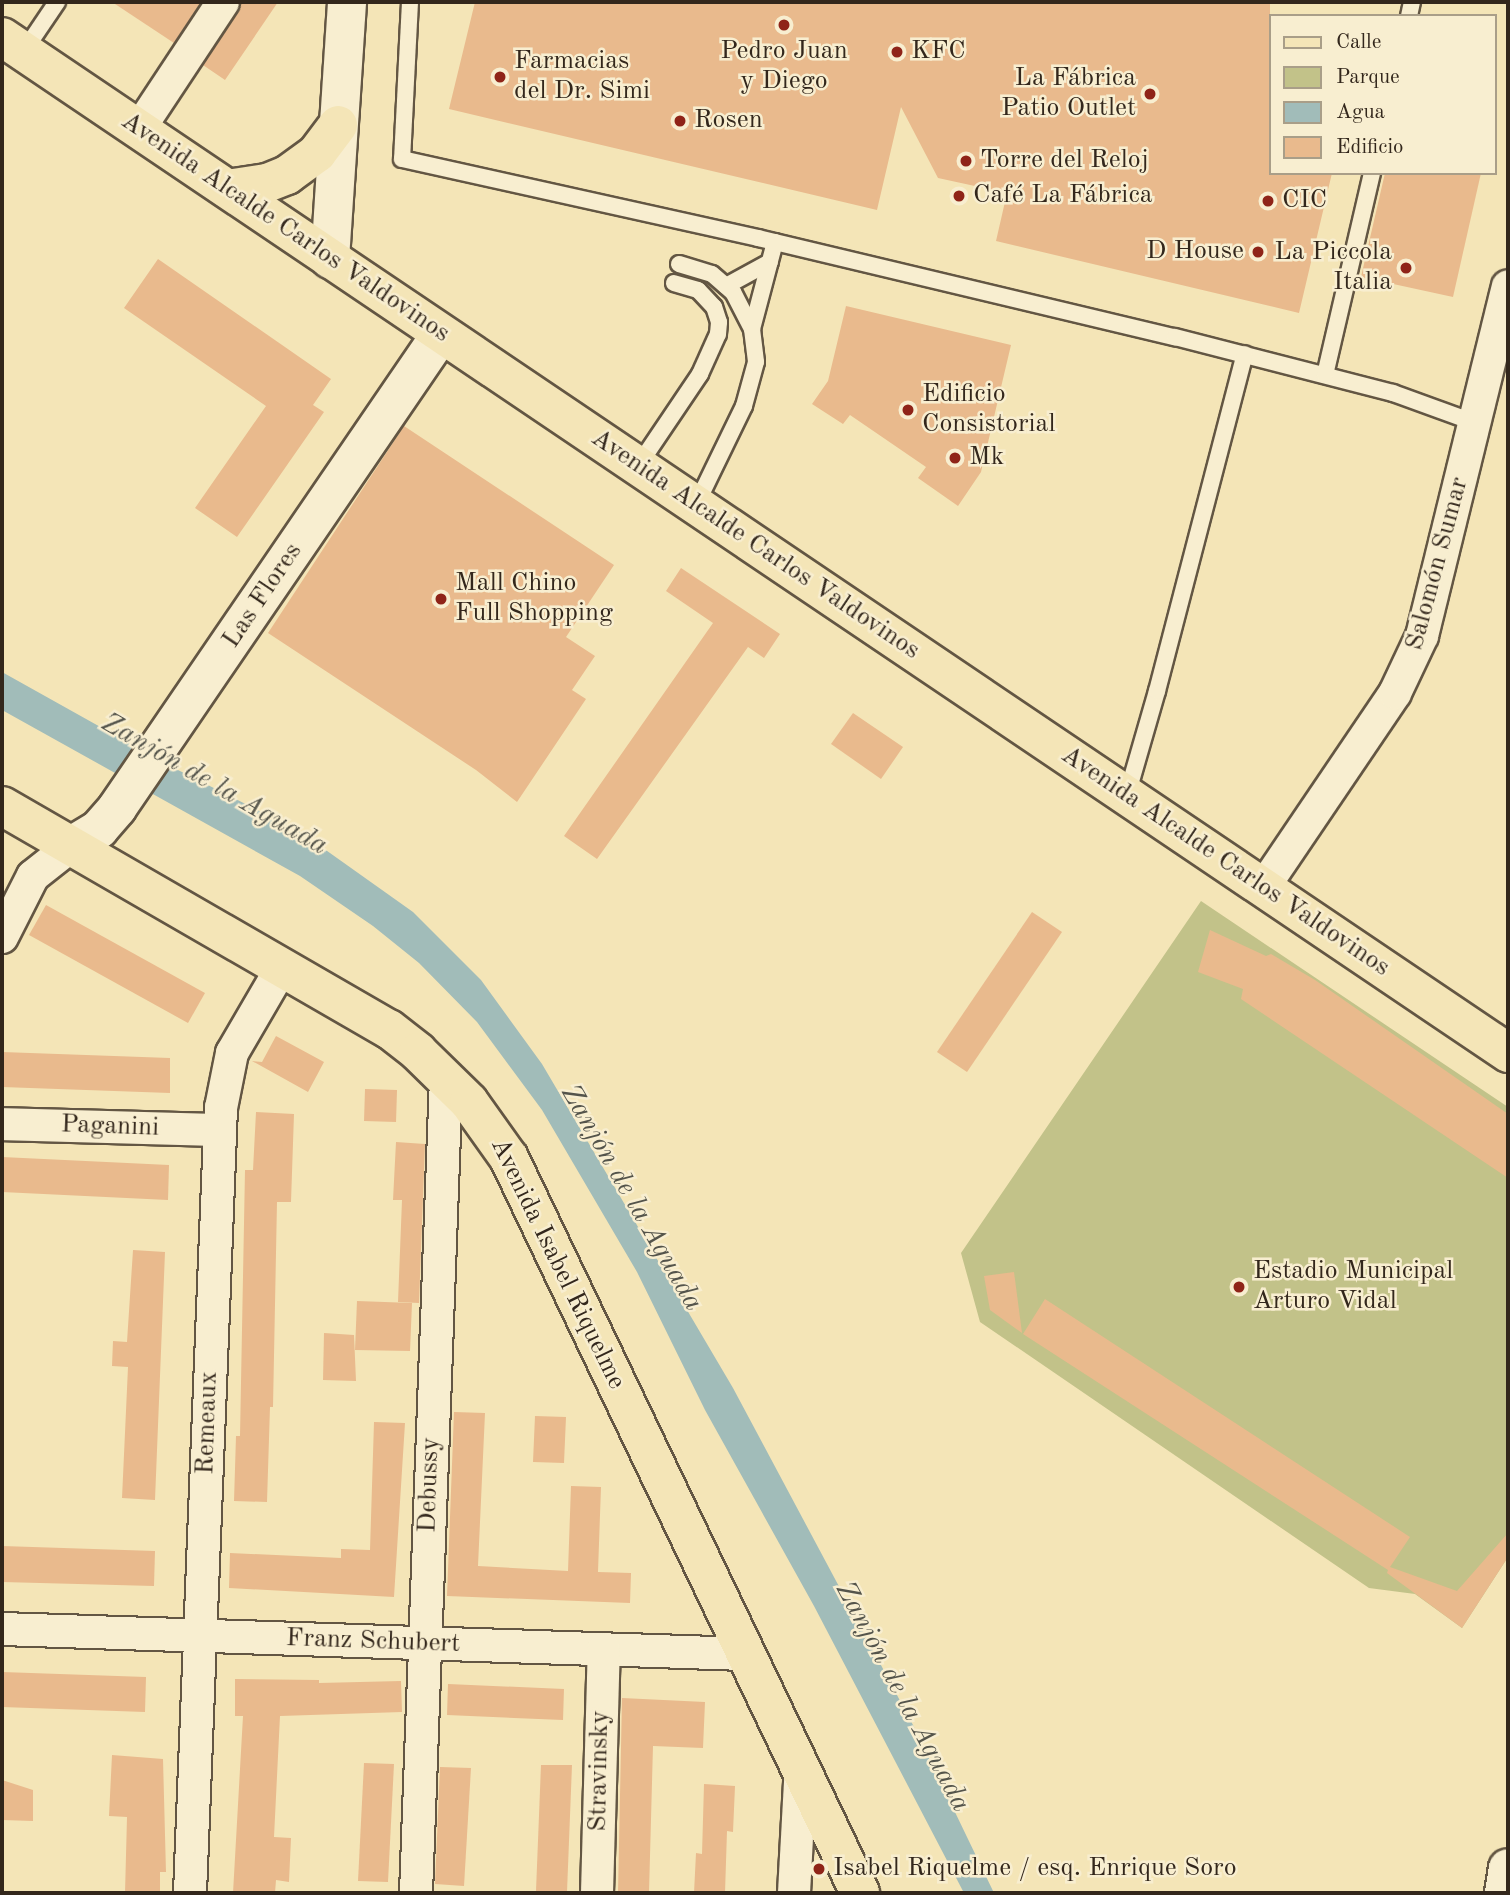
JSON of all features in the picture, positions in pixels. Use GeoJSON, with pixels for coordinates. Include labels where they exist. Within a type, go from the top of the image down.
{"type":"FeatureCollection","features":[{"type":"Feature","properties":{"kind":"main road","name":"Avenida Alcalde Carlos Valdovinos"},"geometry":{"type":"LineString","coordinates":[[13,44],[1508,1053]]}},
{"type":"Feature","properties":{"kind":"main road"},"geometry":{"type":"LineString","coordinates":[[228,189],[267,183],[287,175],[317,153],[338,125]]}},
{"type":"Feature","properties":{"kind":"main road","name":"Avenida Isabel Riquelme"},"geometry":{"type":"LineString","coordinates":[[2,806],[389,1030],[446,1077],[476,1111],[509,1158],[745,1654],[801,1764],[860,1893]]}},
{"type":"Feature","properties":{"kind":"street"},"geometry":{"type":"LineString","coordinates":[[139,129],[222,2]]}},
{"type":"Feature","properties":{"kind":"street"},"geometry":{"type":"LineString","coordinates":[[330,259],[347,2]]}},
{"type":"Feature","properties":{"kind":"street","name":"Salomón Sumar"},"geometry":{"type":"LineString","coordinates":[[1263,888],[1395,693],[1410,666],[1431,606],[1476,423],[1496,394],[1508,286]]}},
{"type":"Feature","properties":{"kind":"street","name":"Las Flores"},"geometry":{"type":"LineString","coordinates":[[71,845],[99,829],[117,808],[442,334]]}},
{"type":"Feature","properties":{"kind":"street"},"geometry":{"type":"LineString","coordinates":[[2,937],[33,876],[71,845]]}},
{"type":"Feature","properties":{"kind":"street","name":"Remeaux"},"geometry":{"type":"LineString","coordinates":[[190,1893],[219,1130],[226,1071],[232,1053],[282,968]]}},
{"type":"Feature","properties":{"kind":"street","name":"Debussy"},"geometry":{"type":"LineString","coordinates":[[416,1893],[446,1077]]}},
{"type":"Feature","properties":{"kind":"street","name":"Paganini"},"geometry":{"type":"LineString","coordinates":[[2,1124],[219,1130]]}},
{"type":"Feature","properties":{"kind":"street","name":"Franz Schubert"},"geometry":{"type":"LineString","coordinates":[[2,1629],[745,1654]]}},
{"type":"Feature","properties":{"kind":"street","name":"Stravinsky"},"geometry":{"type":"LineString","coordinates":[[597,1893],[604,1649]]}},
{"type":"Feature","properties":{"kind":"street"},"geometry":{"type":"LineString","coordinates":[[794,1893],[801,1764]]}},
{"type":"Feature","properties":{"kind":"street"},"geometry":{"type":"LineString","coordinates":[[1504,1893],[1508,1868]]}},
{"type":"Feature","properties":{"kind":"lane"},"geometry":{"type":"LineString","coordinates":[[13,44],[57,2]]}},
{"type":"Feature","properties":{"kind":"lane"},"geometry":{"type":"LineString","coordinates":[[410,2],[402,159],[775,242],[1245,354],[1394,393],[1476,423]]}},
{"type":"Feature","properties":{"kind":"lane"},"geometry":{"type":"LineString","coordinates":[[1325,375],[1372,175]]}},
{"type":"Feature","properties":{"kind":"lane"},"geometry":{"type":"LineString","coordinates":[[752,329],[775,242]]}},
{"type":"Feature","properties":{"kind":"lane"},"geometry":{"type":"LineString","coordinates":[[726,286],[769,262]]}},
{"type":"Feature","properties":{"kind":"lane"},"geometry":{"type":"LineString","coordinates":[[680,264],[712,274],[733,292],[752,329],[756,362],[744,406],[696,505]]}},
{"type":"Feature","properties":{"kind":"lane"},"geometry":{"type":"LineString","coordinates":[[638,466],[700,374],[718,334],[719,322],[713,307],[698,290],[674,283]]}},
{"type":"Feature","properties":{"kind":"lane"},"geometry":{"type":"LineString","coordinates":[[1126,796],[1157,691],[1245,354]]}},
{"type":"Feature","properties":{"kind":"green space","name":"Estadio Municipal Arturo Vidal"},"geometry":{"type":"Polygon","coordinates":[[[1201,901],[1508,1107],[1508,1557],[1462,1628],[1415,1594],[1369,1588],[980,1322],[961,1253],[1201,901]]]}},
{"type":"Feature","properties":{"kind":"water"},"geometry":{"type":"Polygon","coordinates":[[[2,672],[172,767],[299,831],[413,912],[481,980],[542,1064],[733,1388],[913,1725],[994,1893],[964,1893],[814,1606],[705,1410],[637,1272],[542,1110],[477,1022],[419,963],[373,926],[300,876],[2,710],[2,672]]]}},
{"type":"Feature","properties":{"kind":"building"},"geometry":{"type":"Polygon","coordinates":[[[112,2],[201,2],[174,43],[112,2]]]}},
{"type":"Feature","properties":{"kind":"building"},"geometry":{"type":"Polygon","coordinates":[[[241,2],[278,2],[225,80],[203,65],[238,12],[241,2]]]}},
{"type":"Feature","properties":{"kind":"building"},"geometry":{"type":"Polygon","coordinates":[[[475,2],[1270,2],[1268,175],[1332,175],[1299,313],[996,241],[1007,193],[938,178],[901,107],[877,210],[449,109],[475,2]]]}},
{"type":"Feature","properties":{"kind":"building"},"geometry":{"type":"Polygon","coordinates":[[[1385,175],[1481,175],[1453,297],[1361,277],[1385,175]]]}},
{"type":"Feature","properties":{"kind":"building"},"geometry":{"type":"Polygon","coordinates":[[[158,259],[331,379],[313,405],[324,412],[237,537],[195,508],[266,406],[124,308],[158,259]]]}},
{"type":"Feature","properties":{"kind":"building","name":"Edificio Consistorial"},"geometry":{"type":"Polygon","coordinates":[[[846,306],[1011,345],[981,472],[958,506],[918,478],[926,467],[850,415],[843,424],[812,404],[828,381],[846,306]]]}},
{"type":"Feature","properties":{"kind":"building","name":"Mall Chino Full Shopping"},"geometry":{"type":"Polygon","coordinates":[[[404,426],[614,565],[566,637],[595,656],[572,690],[586,699],[517,802],[476,770],[268,633],[404,426]]]}},
{"type":"Feature","properties":{"kind":"building"},"geometry":{"type":"Polygon","coordinates":[[[681,568],[780,634],[764,658],[748,647],[597,859],[564,836],[713,623],[666,591],[681,568]]]}},
{"type":"Feature","properties":{"kind":"building"},"geometry":{"type":"Polygon","coordinates":[[[853,713],[903,747],[881,779],[831,744],[853,713]]]}},
{"type":"Feature","properties":{"kind":"building"},"geometry":{"type":"Polygon","coordinates":[[[46,905],[205,993],[188,1023],[29,935],[46,905]]]}},
{"type":"Feature","properties":{"kind":"building"},"geometry":{"type":"Polygon","coordinates":[[[1032,912],[1062,932],[967,1072],[937,1052],[1032,912]]]}},
{"type":"Feature","properties":{"kind":"building"},"geometry":{"type":"Polygon","coordinates":[[[1210,930],[1266,956],[1271,954],[1315,980],[1508,1114],[1508,1178],[1241,999],[1243,989],[1198,972],[1210,930]]]}},
{"type":"Feature","properties":{"kind":"building"},"geometry":{"type":"Polygon","coordinates":[[[276,1036],[324,1062],[308,1092],[252,1061],[262,1062],[276,1036]]]}},
{"type":"Feature","properties":{"kind":"building"},"geometry":{"type":"Polygon","coordinates":[[[2,1052],[170,1058],[170,1093],[2,1087],[2,1052]]]}},
{"type":"Feature","properties":{"kind":"building"},"geometry":{"type":"Polygon","coordinates":[[[365,1089],[397,1090],[396,1122],[364,1121],[365,1089]]]}},
{"type":"Feature","properties":{"kind":"building"},"geometry":{"type":"Polygon","coordinates":[[[256,1112],[294,1114],[291,1202],[277,1202],[273,1407],[270,1407],[267,1502],[234,1501],[236,1436],[240,1436],[245,1170],[253,1170],[256,1112]]]}},
{"type":"Feature","properties":{"kind":"building"},"geometry":{"type":"Polygon","coordinates":[[[396,1142],[425,1144],[419,1303],[398,1302],[402,1200],[393,1200],[396,1142]]]}},
{"type":"Feature","properties":{"kind":"building"},"geometry":{"type":"Polygon","coordinates":[[[2,1157],[169,1165],[168,1200],[2,1192],[2,1157]]]}},
{"type":"Feature","properties":{"kind":"building"},"geometry":{"type":"Polygon","coordinates":[[[133,1250],[165,1252],[155,1500],[122,1498],[128,1367],[112,1366],[113,1341],[127,1342],[133,1250]]]}},
{"type":"Feature","properties":{"kind":"building"},"geometry":{"type":"Polygon","coordinates":[[[1014,1272],[1022,1333],[990,1310],[984,1276],[1014,1272]]]}},
{"type":"Feature","properties":{"kind":"building"},"geometry":{"type":"Polygon","coordinates":[[[1045,1299],[1410,1537],[1390,1567],[1457,1591],[1508,1533],[1508,1557],[1462,1628],[1387,1573],[1388,1570],[1023,1334],[1045,1299]]]}},
{"type":"Feature","properties":{"kind":"building"},"geometry":{"type":"Polygon","coordinates":[[[357,1301],[412,1303],[410,1351],[355,1350],[357,1301]]]}},
{"type":"Feature","properties":{"kind":"building"},"geometry":{"type":"Polygon","coordinates":[[[324,1333],[354,1335],[356,1381],[323,1380],[324,1333]]]}},
{"type":"Feature","properties":{"kind":"building"},"geometry":{"type":"Polygon","coordinates":[[[454,1412],[485,1413],[478,1566],[568,1571],[571,1486],[601,1487],[598,1572],[631,1573],[630,1603],[447,1596],[454,1412]]]}},
{"type":"Feature","properties":{"kind":"building"},"geometry":{"type":"Polygon","coordinates":[[[535,1416],[566,1417],[564,1463],[533,1462],[535,1416]]]}},
{"type":"Feature","properties":{"kind":"building"},"geometry":{"type":"Polygon","coordinates":[[[374,1422],[405,1423],[394,1597],[229,1588],[230,1553],[341,1558],[341,1549],[370,1550],[374,1422]]]}},
{"type":"Feature","properties":{"kind":"building"},"geometry":{"type":"Polygon","coordinates":[[[2,1546],[155,1551],[154,1586],[2,1582],[2,1546]]]}},
{"type":"Feature","properties":{"kind":"building"},"geometry":{"type":"Polygon","coordinates":[[[2,1672],[146,1677],[145,1712],[2,1707],[2,1672]]]}},
{"type":"Feature","properties":{"kind":"building"},"geometry":{"type":"Polygon","coordinates":[[[235,1679],[319,1680],[319,1683],[401,1681],[402,1712],[280,1716],[274,1837],[291,1838],[289,1882],[276,1880],[275,1893],[233,1893],[243,1716],[235,1716],[235,1679]]]}},
{"type":"Feature","properties":{"kind":"building"},"geometry":{"type":"Polygon","coordinates":[[[448,1684],[564,1689],[563,1720],[447,1715],[448,1684]]]}},
{"type":"Feature","properties":{"kind":"building"},"geometry":{"type":"Polygon","coordinates":[[[622,1698],[705,1702],[703,1748],[653,1746],[649,1893],[618,1893],[622,1698]]]}},
{"type":"Feature","properties":{"kind":"building"},"geometry":{"type":"Polygon","coordinates":[[[112,1755],[163,1759],[166,1872],[160,1872],[160,1893],[125,1893],[127,1817],[109,1816],[112,1755]]]}},
{"type":"Feature","properties":{"kind":"building"},"geometry":{"type":"Polygon","coordinates":[[[364,1763],[394,1764],[388,1882],[358,1881],[364,1763]]]}},
{"type":"Feature","properties":{"kind":"building"},"geometry":{"type":"Polygon","coordinates":[[[541,1765],[572,1765],[567,1892],[536,1891],[541,1765]]]}},
{"type":"Feature","properties":{"kind":"building"},"geometry":{"type":"Polygon","coordinates":[[[440,1767],[471,1768],[464,1886],[435,1884],[440,1767]]]}},
{"type":"Feature","properties":{"kind":"building"},"geometry":{"type":"Polygon","coordinates":[[[2,1780],[33,1790],[33,1821],[2,1820],[2,1780]]]}},
{"type":"Feature","properties":{"kind":"building"},"geometry":{"type":"Polygon","coordinates":[[[704,1784],[735,1786],[733,1832],[727,1831],[725,1893],[694,1893],[696,1853],[702,1854],[704,1784]]]}},
{"type":"Feature","properties":{"kind":"place","name":"Pedro Juan y Diego"},"geometry":{"type":"Point","coordinates":[784,25]}},
{"type":"Feature","properties":{"kind":"place","name":"KFC"},"geometry":{"type":"Point","coordinates":[897,52]}},
{"type":"Feature","properties":{"kind":"place","name":"Farmacias del Dr. Simi"},"geometry":{"type":"Point","coordinates":[500,77]}},
{"type":"Feature","properties":{"kind":"place","name":"La Fábrica Patio Outlet"},"geometry":{"type":"Point","coordinates":[1150,94]}},
{"type":"Feature","properties":{"kind":"place","name":"Rosen"},"geometry":{"type":"Point","coordinates":[680,121]}},
{"type":"Feature","properties":{"kind":"place","name":"Torre del Reloj"},"geometry":{"type":"Point","coordinates":[966,161]}},
{"type":"Feature","properties":{"kind":"place","name":"Café La Fábrica"},"geometry":{"type":"Point","coordinates":[959,196]}},
{"type":"Feature","properties":{"kind":"place","name":"CIC"},"geometry":{"type":"Point","coordinates":[1268,201]}},
{"type":"Feature","properties":{"kind":"place","name":"D House"},"geometry":{"type":"Point","coordinates":[1258,252]}},
{"type":"Feature","properties":{"kind":"place","name":"La Piccola Italia"},"geometry":{"type":"Point","coordinates":[1406,268]}},
{"type":"Feature","properties":{"kind":"place","name":"Edificio Consistorial"},"geometry":{"type":"Point","coordinates":[908,410]}},
{"type":"Feature","properties":{"kind":"place","name":"Mk"},"geometry":{"type":"Point","coordinates":[955,458]}},
{"type":"Feature","properties":{"kind":"place","name":"Mall Chino Full Shopping"},"geometry":{"type":"Point","coordinates":[441,599]}},
{"type":"Feature","properties":{"kind":"place","name":"Estadio Municipal Arturo Vidal"},"geometry":{"type":"Point","coordinates":[1239,1287]}},
{"type":"Feature","properties":{"kind":"place","name":"Isabel Riquelme / esq. Enrique Soro"},"geometry":{"type":"Point","coordinates":[819,1869]}},
{"type":"Feature","properties":{"kind":"water label","name":"Zanjón de la Aguada"},"geometry":{"type":"Point","coordinates":[214,785]}},
{"type":"Feature","properties":{"kind":"water label","name":"Zanjón de la Aguada"},"geometry":{"type":"Point","coordinates":[631,1198]}},
{"type":"Feature","properties":{"kind":"water label","name":"Zanjón de la Aguada"},"geometry":{"type":"Point","coordinates":[902,1697]}}]}
